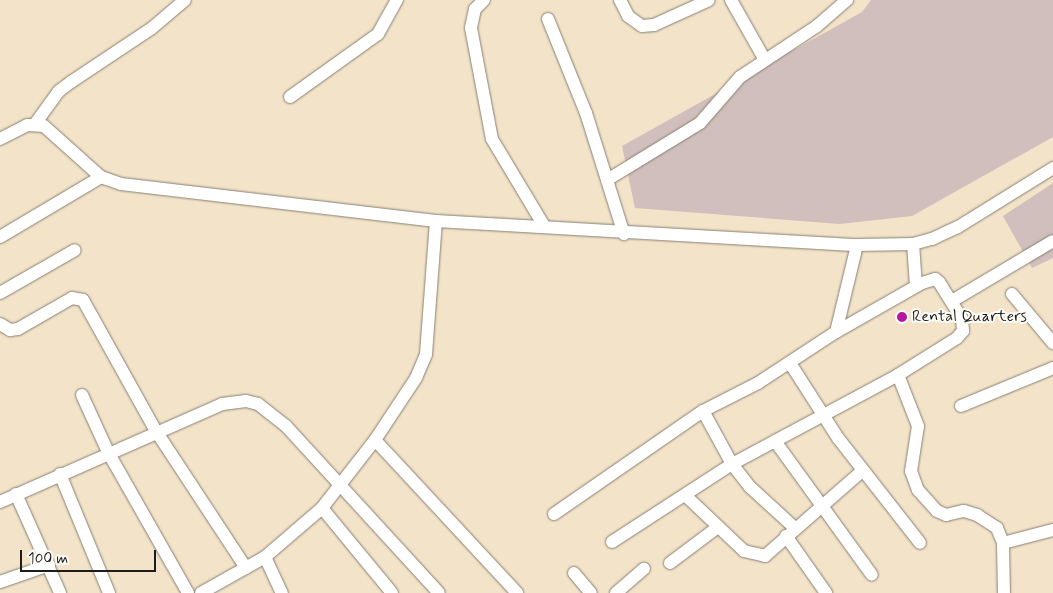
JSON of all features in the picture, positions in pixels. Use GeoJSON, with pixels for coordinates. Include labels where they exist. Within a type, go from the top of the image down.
{"type":"FeatureCollection","features":[{"type":"Feature","properties":{"kind":"street"},"geometry":{"type":"LineString","coordinates":[[0,139],[35,124],[65,86],[152,28],[185,0]]}},
{"type":"Feature","properties":{"kind":"street"},"geometry":{"type":"LineString","coordinates":[[290,97],[378,34],[397,0]]}},
{"type":"Feature","properties":{"kind":"street"},"geometry":{"type":"LineString","coordinates":[[484,0],[475,9],[471,28],[492,139],[544,226]]}},
{"type":"Feature","properties":{"kind":"street"},"geometry":{"type":"LineString","coordinates":[[620,0],[628,16],[642,26],[654,25],[709,0]]}},
{"type":"Feature","properties":{"kind":"street"},"geometry":{"type":"LineString","coordinates":[[732,0],[764,60]]}},
{"type":"Feature","properties":{"kind":"street"},"geometry":{"type":"LineString","coordinates":[[607,180],[700,123],[740,77],[817,26],[847,0]]}},
{"type":"Feature","properties":{"kind":"street"},"geometry":{"type":"LineString","coordinates":[[548,19],[586,113],[624,234]]}},
{"type":"Feature","properties":{"kind":"street"},"geometry":{"type":"LineString","coordinates":[[35,124],[52,130],[101,177],[121,184],[436,221],[544,226],[624,234],[857,245],[913,244],[958,227],[1053,168]]}},
{"type":"Feature","properties":{"kind":"street"},"geometry":{"type":"LineString","coordinates":[[0,237],[101,177]]}},
{"type":"Feature","properties":{"kind":"street"},"geometry":{"type":"LineString","coordinates":[[201,593],[265,557],[293,535],[322,508],[377,437],[416,378],[426,354],[436,221]]}},
{"type":"Feature","properties":{"kind":"street"},"geometry":{"type":"LineString","coordinates":[[952,301],[1053,241]]}},
{"type":"Feature","properties":{"kind":"street"},"geometry":{"type":"LineString","coordinates":[[913,244],[916,286]]}},
{"type":"Feature","properties":{"kind":"street"},"geometry":{"type":"LineString","coordinates":[[836,332],[857,245]]}},
{"type":"Feature","properties":{"kind":"street"},"geometry":{"type":"LineString","coordinates":[[0,293],[75,250]]}},
{"type":"Feature","properties":{"kind":"street"},"geometry":{"type":"LineString","coordinates":[[554,514],[703,411],[790,363],[836,332],[916,286],[935,279],[952,301],[962,319],[961,334],[898,375],[822,414],[732,464],[612,542]]}},
{"type":"Feature","properties":{"kind":"street"},"geometry":{"type":"LineString","coordinates":[[1012,294],[1053,343]]}},
{"type":"Feature","properties":{"kind":"street"},"geometry":{"type":"LineString","coordinates":[[0,324],[10,330],[18,329],[64,302],[78,298],[87,305],[156,431],[246,568]]}},
{"type":"Feature","properties":{"kind":"street"},"geometry":{"type":"LineString","coordinates":[[790,363],[822,414],[862,471],[920,543]]}},
{"type":"Feature","properties":{"kind":"street"},"geometry":{"type":"LineString","coordinates":[[961,406],[1053,368]]}},
{"type":"Feature","properties":{"kind":"street"},"geometry":{"type":"LineString","coordinates":[[898,375],[918,426],[911,471],[918,490],[937,511],[946,515],[964,512],[991,523],[1003,543],[1004,593]]}},
{"type":"Feature","properties":{"kind":"street"},"geometry":{"type":"LineString","coordinates":[[82,395],[108,452],[188,593]]}},
{"type":"Feature","properties":{"kind":"street"},"geometry":{"type":"LineString","coordinates":[[0,502],[108,452],[222,404],[235,401],[258,404],[286,426],[342,484],[439,593]]}},
{"type":"Feature","properties":{"kind":"street"},"geometry":{"type":"LineString","coordinates":[[703,411],[732,464],[791,533],[826,593]]}},
{"type":"Feature","properties":{"kind":"street"},"geometry":{"type":"LineString","coordinates":[[377,437],[517,593]]}},
{"type":"Feature","properties":{"kind":"street"},"geometry":{"type":"LineString","coordinates":[[775,441],[823,503],[872,575]]}},
{"type":"Feature","properties":{"kind":"street"},"geometry":{"type":"LineString","coordinates":[[685,494],[744,551],[758,556],[765,556],[823,503],[862,471]]}},
{"type":"Feature","properties":{"kind":"street"},"geometry":{"type":"LineString","coordinates":[[60,474],[108,593]]}},
{"type":"Feature","properties":{"kind":"street"},"geometry":{"type":"LineString","coordinates":[[16,494],[60,593]]}},
{"type":"Feature","properties":{"kind":"street"},"geometry":{"type":"LineString","coordinates":[[322,508],[392,593]]}},
{"type":"Feature","properties":{"kind":"street"},"geometry":{"type":"LineString","coordinates":[[670,563],[718,527]]}},
{"type":"Feature","properties":{"kind":"street"},"geometry":{"type":"LineString","coordinates":[[1003,543],[1053,530]]}},
{"type":"Feature","properties":{"kind":"street"},"geometry":{"type":"LineString","coordinates":[[265,557],[282,593]]}},
{"type":"Feature","properties":{"kind":"street"},"geometry":{"type":"LineString","coordinates":[[0,582],[48,565]]}},
{"type":"Feature","properties":{"kind":"street"},"geometry":{"type":"LineString","coordinates":[[616,593],[644,568]]}},
{"type":"Feature","properties":{"kind":"street"},"geometry":{"type":"LineString","coordinates":[[574,574],[591,593]]}},
{"type":"Feature","properties":{"kind":"shaded area"},"geometry":{"type":"Polygon","coordinates":[[[871,0],[1053,0],[1053,137],[912,216],[840,224],[635,208],[622,146],[862,12],[871,0]]]}},
{"type":"Feature","properties":{"kind":"shaded area"},"geometry":{"type":"Polygon","coordinates":[[[1053,183],[1053,258],[1032,268],[1003,216],[1053,183]]]}},
{"type":"Feature","properties":{"kind":"place","name":"Rental Quarters"},"geometry":{"type":"Point","coordinates":[902,317]}}]}
